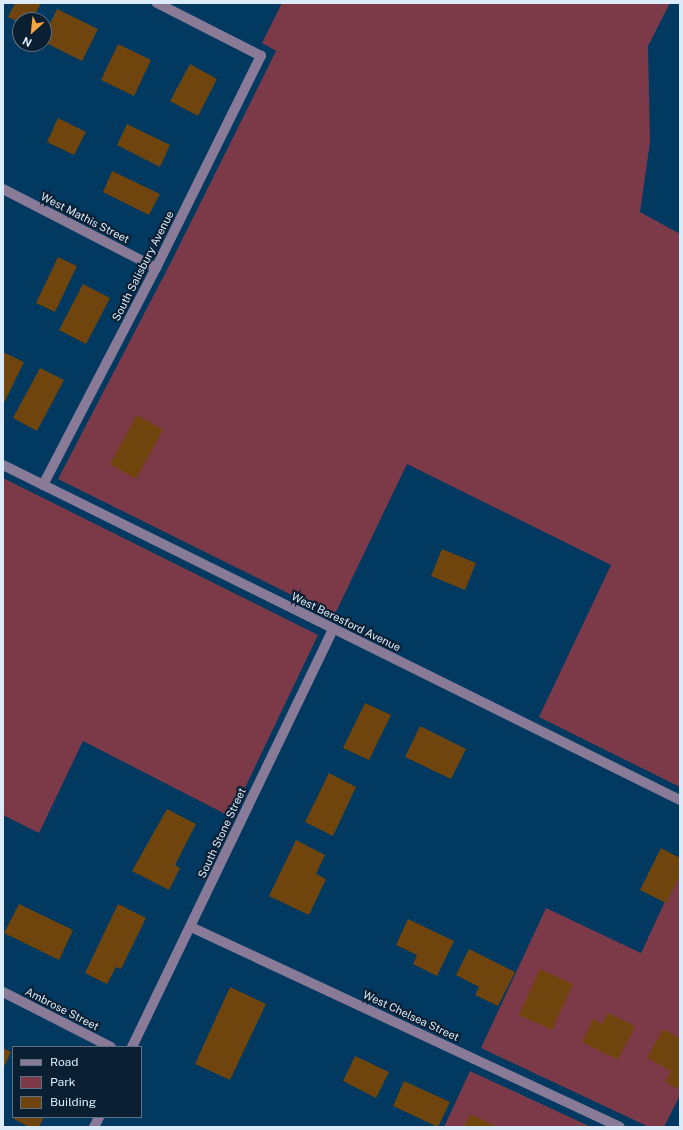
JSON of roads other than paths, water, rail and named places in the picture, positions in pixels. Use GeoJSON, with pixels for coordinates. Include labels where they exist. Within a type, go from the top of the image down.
{"type":"FeatureCollection","features":[{"type":"Feature","properties":{"kind":"street","name":"South Salisbury Avenue"},"geometry":{"type":"LineString","coordinates":[[43,485],[156,268],[261,56],[157,3]]}},
{"type":"Feature","properties":{"kind":"street","name":"West Mathis Street"},"geometry":{"type":"LineString","coordinates":[[3,189],[156,268]]}},
{"type":"Feature","properties":{"kind":"street","name":"West Beresford Avenue"},"geometry":{"type":"LineString","coordinates":[[3,465],[680,800]]}},
{"type":"Feature","properties":{"kind":"street","name":"South Stone Street"},"geometry":{"type":"LineString","coordinates":[[132,1046],[192,927],[333,629]]}},
{"type":"Feature","properties":{"kind":"street","name":"West Chelsea Street"},"geometry":{"type":"LineString","coordinates":[[192,927],[620,1127]]}},
{"type":"Feature","properties":{"kind":"street","name":"Ambrose Street"},"geometry":{"type":"LineString","coordinates":[[3,992],[109,1046]]}},
{"type":"Feature","properties":{"kind":"street"},"geometry":{"type":"LineString","coordinates":[[94,1127],[98,1118]]}}]}
